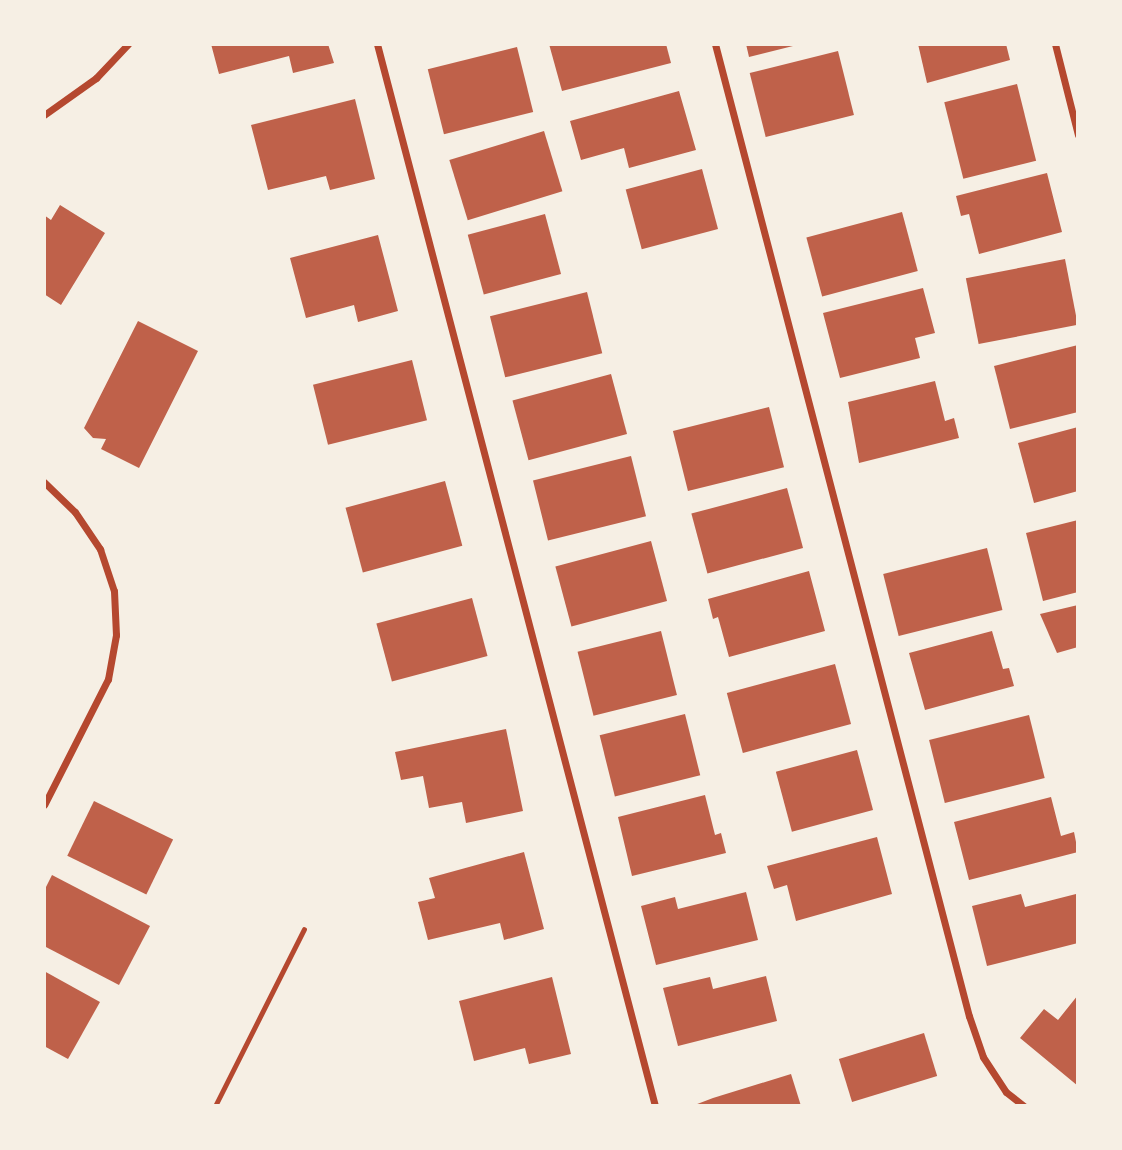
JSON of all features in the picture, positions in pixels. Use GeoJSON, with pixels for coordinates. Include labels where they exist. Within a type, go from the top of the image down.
{"type":"FeatureCollection","features":[{"type":"Feature","properties":{"kind":"street"},"geometry":{"type":"LineString","coordinates":[[44,115],[96,78],[128,44]]}},
{"type":"Feature","properties":{"kind":"street"},"geometry":{"type":"LineString","coordinates":[[377,44],[655,1106]]}},
{"type":"Feature","properties":{"kind":"street"},"geometry":{"type":"LineString","coordinates":[[715,44],[969,1016],[983,1057],[1006,1092],[1024,1106]]}},
{"type":"Feature","properties":{"kind":"street"},"geometry":{"type":"LineString","coordinates":[[1055,44],[1078,135]]}},
{"type":"Feature","properties":{"kind":"street"},"geometry":{"type":"LineString","coordinates":[[44,482],[75,512],[100,549],[114,591],[116,635],[108,679],[44,805]]}},
{"type":"Feature","properties":{"kind":"lane"},"geometry":{"type":"LineString","coordinates":[[215,1106],[304,929]]}},
{"type":"Feature","properties":{"kind":"building"},"geometry":{"type":"Polygon","coordinates":[[[211,44],[328,44],[334,63],[293,73],[289,56],[219,74],[211,44]]]}},
{"type":"Feature","properties":{"kind":"building"},"geometry":{"type":"Polygon","coordinates":[[[549,44],[666,44],[671,63],[562,91],[549,44]]]}},
{"type":"Feature","properties":{"kind":"building"},"geometry":{"type":"Polygon","coordinates":[[[746,44],[797,44],[797,45],[749,57],[746,44]]]}},
{"type":"Feature","properties":{"kind":"building"},"geometry":{"type":"Polygon","coordinates":[[[918,44],[1006,44],[1010,60],[927,83],[918,44]]]}},
{"type":"Feature","properties":{"kind":"building"},"geometry":{"type":"Polygon","coordinates":[[[517,47],[533,112],[444,134],[428,69],[517,47]]]}},
{"type":"Feature","properties":{"kind":"building"},"geometry":{"type":"Polygon","coordinates":[[[838,51],[854,115],[766,137],[750,73],[838,51]]]}},
{"type":"Feature","properties":{"kind":"building"},"geometry":{"type":"Polygon","coordinates":[[[1017,84],[1036,161],[963,179],[944,102],[1017,84]]]}},
{"type":"Feature","properties":{"kind":"building"},"geometry":{"type":"Polygon","coordinates":[[[679,91],[696,150],[629,168],[624,148],[581,160],[570,121],[679,91]]]}},
{"type":"Feature","properties":{"kind":"building"},"geometry":{"type":"Polygon","coordinates":[[[355,99],[375,179],[330,190],[326,176],[268,190],[251,125],[355,99]]]}},
{"type":"Feature","properties":{"kind":"building"},"geometry":{"type":"Polygon","coordinates":[[[544,131],[562,191],[468,220],[449,160],[544,131]]]}},
{"type":"Feature","properties":{"kind":"building"},"geometry":{"type":"Polygon","coordinates":[[[702,169],[718,229],[642,249],[626,189],[702,169]]]}},
{"type":"Feature","properties":{"kind":"building"},"geometry":{"type":"Polygon","coordinates":[[[1047,173],[1062,232],[979,254],[969,214],[961,216],[956,196],[1047,173]]]}},
{"type":"Feature","properties":{"kind":"building"},"geometry":{"type":"Polygon","coordinates":[[[60,205],[105,233],[61,305],[44,294],[44,215],[51,220],[60,205]]]}},
{"type":"Feature","properties":{"kind":"building"},"geometry":{"type":"Polygon","coordinates":[[[902,212],[918,271],[822,297],[806,238],[902,212]]]}},
{"type":"Feature","properties":{"kind":"building"},"geometry":{"type":"Polygon","coordinates":[[[545,214],[561,274],[484,295],[468,235],[545,214]]]}},
{"type":"Feature","properties":{"kind":"building"},"geometry":{"type":"Polygon","coordinates":[[[378,235],[398,311],[358,322],[354,305],[306,318],[290,258],[378,235]]]}},
{"type":"Feature","properties":{"kind":"building"},"geometry":{"type":"Polygon","coordinates":[[[1065,259],[1078,325],[979,344],[966,278],[1065,259]]]}},
{"type":"Feature","properties":{"kind":"building"},"geometry":{"type":"Polygon","coordinates":[[[923,288],[935,333],[915,338],[920,358],[840,378],[823,313],[923,288]]]}},
{"type":"Feature","properties":{"kind":"building"},"geometry":{"type":"Polygon","coordinates":[[[587,292],[602,353],[505,377],[490,316],[587,292]]]}},
{"type":"Feature","properties":{"kind":"building"},"geometry":{"type":"Polygon","coordinates":[[[138,321],[198,351],[139,468],[101,449],[106,439],[93,438],[84,428],[138,321]]]}},
{"type":"Feature","properties":{"kind":"building"},"geometry":{"type":"Polygon","coordinates":[[[1078,345],[1078,412],[1010,429],[994,366],[1078,345]]]}},
{"type":"Feature","properties":{"kind":"building"},"geometry":{"type":"Polygon","coordinates":[[[412,360],[427,420],[328,445],[313,385],[412,360]]]}},
{"type":"Feature","properties":{"kind":"building"},"geometry":{"type":"Polygon","coordinates":[[[611,374],[627,434],[529,460],[512,400],[611,374]]]}},
{"type":"Feature","properties":{"kind":"building"},"geometry":{"type":"Polygon","coordinates":[[[935,381],[945,421],[954,418],[959,438],[859,463],[848,402],[935,381]]]}},
{"type":"Feature","properties":{"kind":"building"},"geometry":{"type":"Polygon","coordinates":[[[769,407],[784,467],[688,491],[673,431],[769,407]]]}},
{"type":"Feature","properties":{"kind":"building"},"geometry":{"type":"Polygon","coordinates":[[[1078,427],[1078,491],[1034,503],[1018,443],[1078,427]]]}},
{"type":"Feature","properties":{"kind":"building"},"geometry":{"type":"Polygon","coordinates":[[[631,456],[646,516],[548,541],[533,480],[631,456]]]}},
{"type":"Feature","properties":{"kind":"building"},"geometry":{"type":"Polygon","coordinates":[[[445,481],[462,546],[363,572],[346,508],[445,481]]]}},
{"type":"Feature","properties":{"kind":"building"},"geometry":{"type":"Polygon","coordinates":[[[787,488],[803,548],[707,574],[691,514],[787,488]]]}},
{"type":"Feature","properties":{"kind":"building"},"geometry":{"type":"Polygon","coordinates":[[[1078,520],[1078,592],[1043,601],[1026,533],[1078,520]]]}},
{"type":"Feature","properties":{"kind":"building"},"geometry":{"type":"Polygon","coordinates":[[[651,541],[667,601],[571,627],[555,567],[651,541]]]}},
{"type":"Feature","properties":{"kind":"building"},"geometry":{"type":"Polygon","coordinates":[[[987,548],[1002,610],[899,636],[883,574],[987,548]]]}},
{"type":"Feature","properties":{"kind":"building"},"geometry":{"type":"Polygon","coordinates":[[[809,571],[825,631],[729,657],[718,617],[713,619],[708,599],[809,571]]]}},
{"type":"Feature","properties":{"kind":"building"},"geometry":{"type":"Polygon","coordinates":[[[472,598],[488,656],[392,682],[376,624],[472,598]]]}},
{"type":"Feature","properties":{"kind":"building"},"geometry":{"type":"Polygon","coordinates":[[[1078,605],[1078,647],[1057,653],[1040,614],[1078,605]]]}},
{"type":"Feature","properties":{"kind":"building"},"geometry":{"type":"Polygon","coordinates":[[[661,631],[677,695],[594,716],[578,652],[661,631]]]}},
{"type":"Feature","properties":{"kind":"building"},"geometry":{"type":"Polygon","coordinates":[[[992,631],[1003,669],[1009,668],[1014,686],[925,710],[909,653],[992,631]]]}},
{"type":"Feature","properties":{"kind":"building"},"geometry":{"type":"Polygon","coordinates":[[[835,664],[851,724],[743,753],[727,693],[835,664]]]}},
{"type":"Feature","properties":{"kind":"building"},"geometry":{"type":"Polygon","coordinates":[[[685,714],[700,775],[615,796],[600,735],[685,714]]]}},
{"type":"Feature","properties":{"kind":"building"},"geometry":{"type":"Polygon","coordinates":[[[1029,715],[1045,778],[945,803],[929,740],[1029,715]]]}},
{"type":"Feature","properties":{"kind":"building"},"geometry":{"type":"Polygon","coordinates":[[[506,729],[523,811],[466,823],[462,802],[429,808],[423,776],[401,780],[395,752],[506,729]]]}},
{"type":"Feature","properties":{"kind":"building"},"geometry":{"type":"Polygon","coordinates":[[[857,750],[873,810],[792,832],[776,772],[857,750]]]}},
{"type":"Feature","properties":{"kind":"building"},"geometry":{"type":"Polygon","coordinates":[[[705,795],[715,835],[721,833],[726,853],[632,876],[618,817],[705,795]]]}},
{"type":"Feature","properties":{"kind":"building"},"geometry":{"type":"Polygon","coordinates":[[[1051,797],[1061,836],[1074,832],[1078,852],[969,880],[954,822],[1051,797]]]}},
{"type":"Feature","properties":{"kind":"building"},"geometry":{"type":"Polygon","coordinates":[[[94,801],[173,840],[146,894],[67,856],[94,801]]]}},
{"type":"Feature","properties":{"kind":"building"},"geometry":{"type":"Polygon","coordinates":[[[877,837],[892,894],[796,921],[787,885],[774,889],[767,866],[877,837]]]}},
{"type":"Feature","properties":{"kind":"building"},"geometry":{"type":"Polygon","coordinates":[[[524,852],[544,929],[504,940],[500,923],[428,940],[418,902],[435,898],[429,878],[524,852]]]}},
{"type":"Feature","properties":{"kind":"building"},"geometry":{"type":"Polygon","coordinates":[[[52,875],[150,926],[119,985],[44,946],[44,891],[52,875]]]}},
{"type":"Feature","properties":{"kind":"building"},"geometry":{"type":"Polygon","coordinates":[[[746,892],[758,940],[656,965],[641,906],[675,897],[678,909],[746,892]]]}},
{"type":"Feature","properties":{"kind":"building"},"geometry":{"type":"Polygon","coordinates":[[[1021,894],[1025,907],[1076,894],[1078,943],[987,966],[972,906],[1021,894]]]}},
{"type":"Feature","properties":{"kind":"building"},"geometry":{"type":"Polygon","coordinates":[[[44,971],[100,1002],[68,1059],[44,1046],[44,971]]]}},
{"type":"Feature","properties":{"kind":"building"},"geometry":{"type":"Polygon","coordinates":[[[766,976],[777,1021],[678,1046],[663,988],[710,977],[713,989],[766,976]]]}},
{"type":"Feature","properties":{"kind":"building"},"geometry":{"type":"Polygon","coordinates":[[[552,977],[571,1054],[529,1064],[525,1048],[474,1061],[459,1001],[552,977]]]}},
{"type":"Feature","properties":{"kind":"building"},"geometry":{"type":"Polygon","coordinates":[[[1078,995],[1078,1086],[1020,1038],[1044,1009],[1058,1020],[1078,995]]]}},
{"type":"Feature","properties":{"kind":"building"},"geometry":{"type":"Polygon","coordinates":[[[924,1033],[937,1076],[852,1102],[839,1059],[924,1033]]]}},
{"type":"Feature","properties":{"kind":"building"},"geometry":{"type":"Polygon","coordinates":[[[791,1074],[801,1106],[692,1106],[713,1098],[791,1074]]]}}]}
